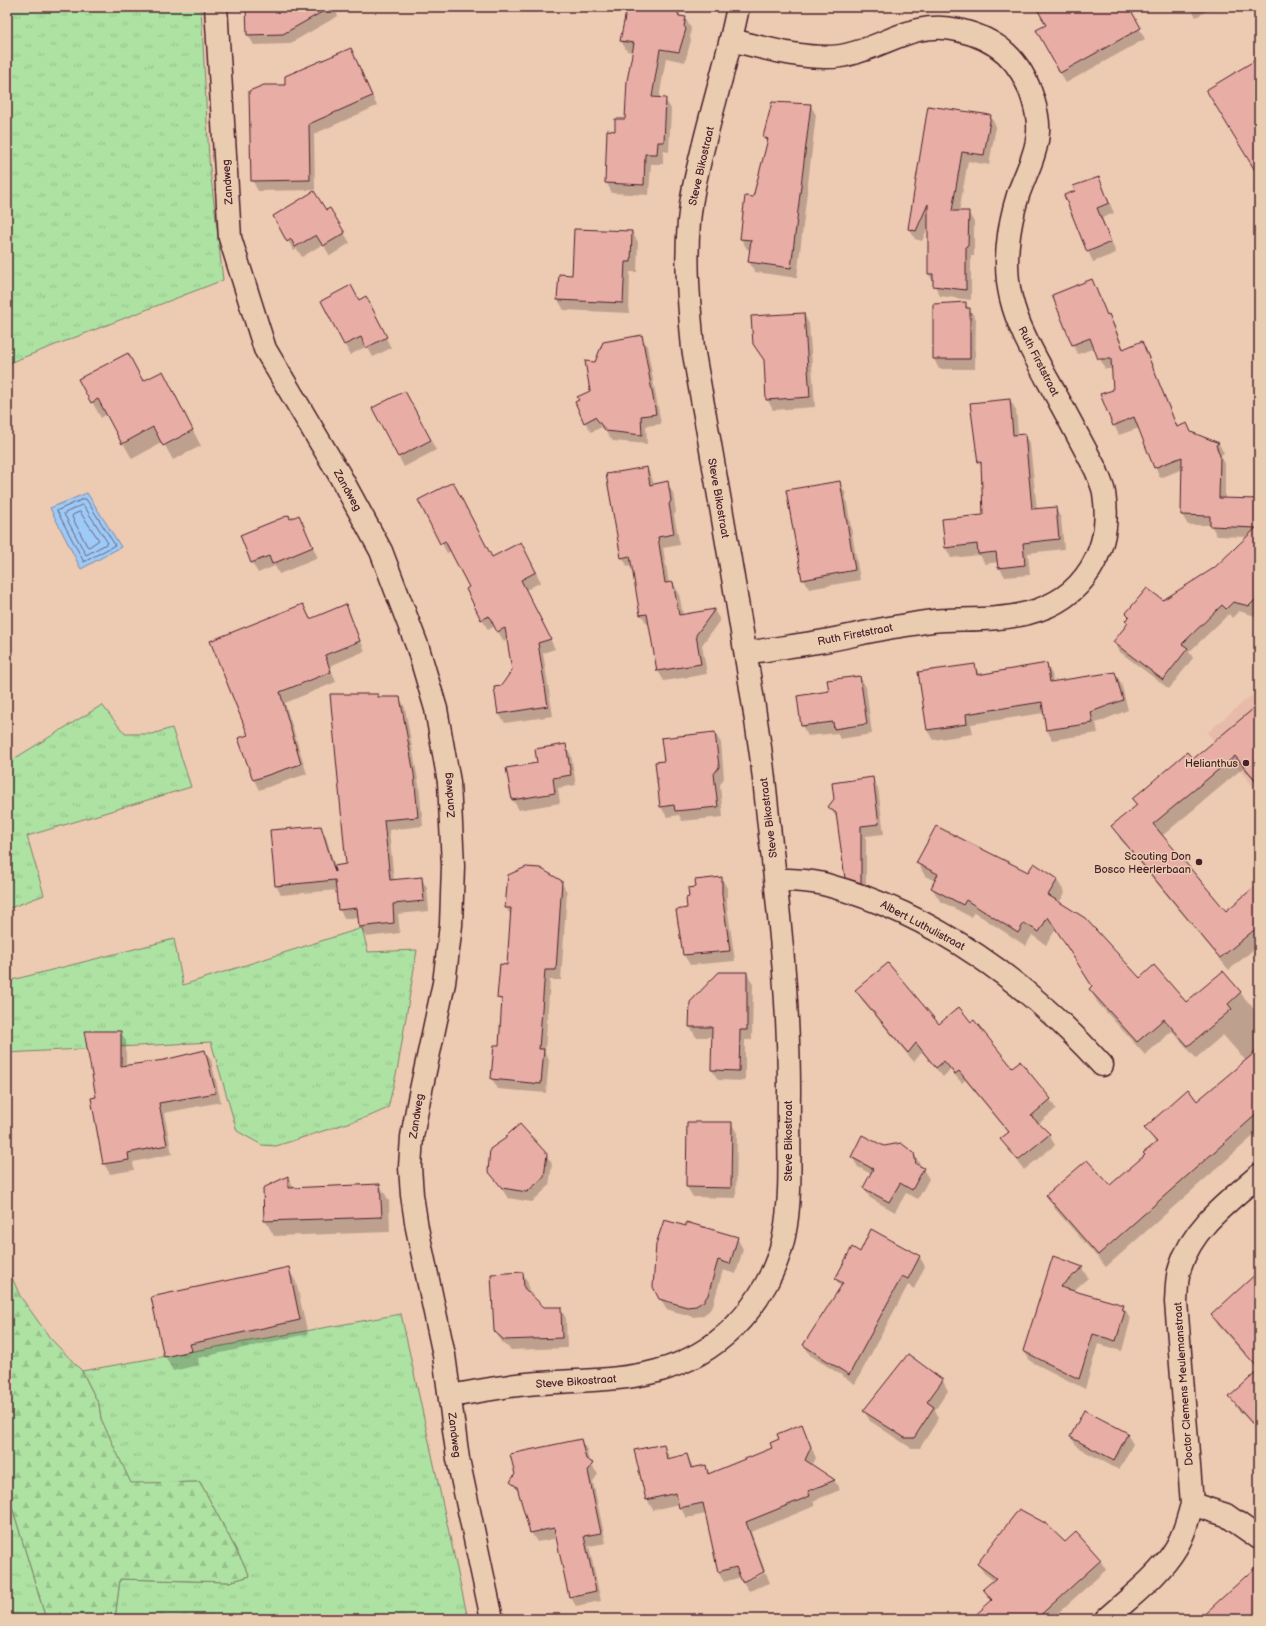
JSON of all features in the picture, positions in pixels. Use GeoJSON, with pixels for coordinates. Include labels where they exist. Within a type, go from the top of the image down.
{"type":"FeatureCollection","features":[{"type":"Feature","properties":{"kind":"street","name":"Zandweg"},"geometry":{"type":"LineString","coordinates":[[216,7],[230,238],[265,348],[339,474],[381,552],[418,648],[436,709],[449,782],[453,866],[451,925],[444,983],[415,1122],[410,1167],[412,1195],[417,1228],[444,1355],[458,1459],[492,1619]]}},
{"type":"Feature","properties":{"kind":"street","name":"Steve Bikostraat"},"geometry":{"type":"LineString","coordinates":[[450,1396],[525,1384],[634,1377],[661,1371],[687,1362],[707,1349],[735,1326],[758,1298],[774,1270],[784,1236],[788,1201],[789,1040],[776,879],[760,746],[746,653],[693,348],[688,300],[687,253],[694,188],[732,40],[738,7]]}},
{"type":"Feature","properties":{"kind":"street","name":"Ruth Firststraat"},"geometry":{"type":"LineString","coordinates":[[732,40],[801,55],[839,56],[860,52],[916,29],[957,29],[993,43],[1005,51],[1018,66],[1025,78],[1035,106],[1038,132],[1031,161],[1013,211],[1009,235],[1008,263],[1011,297],[1023,334],[1096,470],[1104,492],[1106,508],[1105,528],[1099,554],[1090,572],[1076,588],[1056,603],[1028,613],[988,619],[944,620],[891,627],[819,642],[746,653]]}},
{"type":"Feature","properties":{"kind":"street","name":"Albert Luthulistraat"},"geometry":{"type":"LineString","coordinates":[[776,879],[825,884],[876,900],[923,923],[969,949],[1036,1000],[1072,1032],[1102,1065]]}},
{"type":"Feature","properties":{"kind":"street","name":"Doctor Clemens Meulemanstraat"},"geometry":{"type":"LineString","coordinates":[[1106,1619],[1151,1579],[1176,1548],[1186,1525],[1192,1504],[1176,1302],[1179,1268],[1188,1250],[1215,1213],[1259,1175]]}},
{"type":"Feature","properties":{"kind":"street"},"geometry":{"type":"LineString","coordinates":[[1192,1504],[1226,1515],[1259,1538]]}},
{"type":"Feature","properties":{"kind":"shaded area","name":"Helianthus"},"geometry":{"type":"Polygon","coordinates":[[[1259,689],[1259,793],[1207,733],[1259,689]]]}},
{"type":"Feature","properties":{"kind":"green space"},"geometry":{"type":"Polygon","coordinates":[[[7,7],[201,7],[209,160],[223,280],[7,365],[7,7]]]}},
{"type":"Feature","properties":{"kind":"green space"},"geometry":{"type":"Polygon","coordinates":[[[102,705],[125,734],[152,734],[172,728],[191,787],[27,836],[44,895],[7,909],[7,763],[102,705]]]}},
{"type":"Feature","properties":{"kind":"green space"},"geometry":{"type":"Polygon","coordinates":[[[362,928],[368,952],[417,950],[398,1066],[388,1108],[370,1116],[276,1146],[262,1145],[237,1131],[211,1042],[7,1053],[7,960],[12,980],[174,939],[183,985],[362,928]]]}},
{"type":"Feature","properties":{"kind":"green space"},"geometry":{"type":"Polygon","coordinates":[[[7,1266],[20,1296],[50,1338],[82,1371],[99,1405],[101,1419],[131,1483],[200,1482],[250,1576],[229,1582],[120,1579],[115,1619],[46,1619],[7,1490],[7,1266]]]}},
{"type":"Feature","properties":{"kind":"green space"},"geometry":{"type":"Polygon","coordinates":[[[401,1314],[468,1619],[115,1619],[120,1579],[229,1582],[250,1576],[200,1482],[131,1484],[101,1419],[99,1405],[82,1371],[401,1314]]]}},
{"type":"Feature","properties":{"kind":"green space"},"geometry":{"type":"Polygon","coordinates":[[[7,1490],[46,1619],[7,1619],[7,1490]]]}},
{"type":"Feature","properties":{"kind":"water"},"geometry":{"type":"Polygon","coordinates":[[[87,493],[121,547],[81,569],[50,508],[87,493]]]}},
{"type":"Feature","properties":{"kind":"building"},"geometry":{"type":"Polygon","coordinates":[[[246,7],[331,7],[283,34],[247,35],[246,7]]]}},
{"type":"Feature","properties":{"kind":"building"},"geometry":{"type":"Polygon","coordinates":[[[627,7],[676,7],[679,16],[686,17],[684,26],[686,29],[679,52],[660,49],[652,97],[666,98],[664,142],[658,142],[657,154],[645,154],[644,185],[605,183],[607,130],[615,131],[615,119],[625,119],[627,81],[634,43],[620,41],[627,7]]]}},
{"type":"Feature","properties":{"kind":"building"},"geometry":{"type":"Polygon","coordinates":[[[1036,7],[1129,7],[1141,28],[1060,73],[1036,30],[1046,25],[1036,7]]]}},
{"type":"Feature","properties":{"kind":"building"},"geometry":{"type":"Polygon","coordinates":[[[351,48],[372,96],[309,124],[310,180],[251,181],[249,91],[264,85],[285,85],[285,76],[351,48]]]}},
{"type":"Feature","properties":{"kind":"building"},"geometry":{"type":"Polygon","coordinates":[[[1259,58],[1259,177],[1206,90],[1259,58]]]}},
{"type":"Feature","properties":{"kind":"building"},"geometry":{"type":"Polygon","coordinates":[[[772,102],[811,104],[791,268],[748,262],[751,240],[740,239],[745,196],[753,197],[768,139],[763,137],[772,102]]]}},
{"type":"Feature","properties":{"kind":"building"},"geometry":{"type":"Polygon","coordinates":[[[928,106],[991,115],[984,155],[962,152],[952,211],[969,211],[968,246],[966,246],[966,290],[933,286],[933,274],[928,274],[928,204],[916,231],[908,229],[928,106]]]}},
{"type":"Feature","properties":{"kind":"building"},"geometry":{"type":"Polygon","coordinates":[[[1099,177],[1109,203],[1097,208],[1111,242],[1087,252],[1064,195],[1075,191],[1073,186],[1099,177]]]}},
{"type":"Feature","properties":{"kind":"building"},"geometry":{"type":"Polygon","coordinates":[[[314,191],[326,210],[330,208],[345,233],[323,246],[316,235],[295,247],[291,239],[287,242],[273,216],[314,191]]]}},
{"type":"Feature","properties":{"kind":"building"},"geometry":{"type":"Polygon","coordinates":[[[574,229],[632,231],[631,262],[625,262],[623,303],[557,300],[559,274],[572,275],[574,229]]]}},
{"type":"Feature","properties":{"kind":"building"},"geometry":{"type":"Polygon","coordinates":[[[1092,279],[1107,315],[1109,314],[1123,349],[1142,341],[1177,427],[1187,423],[1191,432],[1219,443],[1216,445],[1220,456],[1219,498],[1259,499],[1259,596],[1249,606],[1233,602],[1226,609],[1222,605],[1182,644],[1188,648],[1163,680],[1113,642],[1128,623],[1125,621],[1129,616],[1126,613],[1147,588],[1163,600],[1214,568],[1256,528],[1210,526],[1210,516],[1181,515],[1182,457],[1154,468],[1134,417],[1113,426],[1100,394],[1113,390],[1111,359],[1098,359],[1090,338],[1072,345],[1052,295],[1092,279]]]}},
{"type":"Feature","properties":{"kind":"building"},"geometry":{"type":"Polygon","coordinates":[[[351,285],[359,300],[366,296],[387,337],[366,348],[361,337],[344,345],[321,301],[351,285]]]}},
{"type":"Feature","properties":{"kind":"building"},"geometry":{"type":"Polygon","coordinates":[[[966,302],[966,308],[970,308],[970,359],[933,359],[933,304],[966,302]]]}},
{"type":"Feature","properties":{"kind":"building"},"geometry":{"type":"Polygon","coordinates":[[[804,313],[810,397],[766,400],[764,360],[753,344],[751,316],[804,313]]]}},
{"type":"Feature","properties":{"kind":"building"},"geometry":{"type":"Polygon","coordinates":[[[642,335],[656,414],[641,416],[642,435],[606,431],[595,417],[584,423],[575,402],[579,400],[577,397],[590,391],[585,361],[595,362],[603,342],[642,335]]]}},
{"type":"Feature","properties":{"kind":"building"},"geometry":{"type":"Polygon","coordinates":[[[128,353],[143,381],[163,371],[193,430],[163,446],[153,427],[122,444],[98,399],[91,403],[78,379],[128,353]]]}},
{"type":"Feature","properties":{"kind":"building"},"geometry":{"type":"Polygon","coordinates":[[[405,391],[431,440],[398,457],[372,408],[405,391]]]}},
{"type":"Feature","properties":{"kind":"building"},"geometry":{"type":"Polygon","coordinates":[[[1010,399],[1013,435],[1025,434],[1032,509],[1056,507],[1059,539],[1023,543],[1025,565],[998,568],[996,552],[978,554],[977,544],[945,548],[942,519],[983,515],[981,462],[978,463],[970,403],[1010,399]]]}},
{"type":"Feature","properties":{"kind":"building"},"geometry":{"type":"Polygon","coordinates":[[[647,467],[650,485],[668,481],[671,501],[669,504],[674,534],[658,537],[665,583],[673,582],[679,615],[715,609],[696,635],[701,664],[657,671],[647,614],[640,615],[630,556],[621,558],[606,474],[647,467]]]}},
{"type":"Feature","properties":{"kind":"building"},"geometry":{"type":"Polygon","coordinates":[[[840,481],[855,570],[802,580],[786,490],[840,481]]]}},
{"type":"Feature","properties":{"kind":"building"},"geometry":{"type":"Polygon","coordinates":[[[453,482],[492,557],[521,542],[536,572],[521,580],[551,639],[538,643],[548,706],[498,714],[494,687],[501,686],[512,670],[505,628],[497,632],[489,616],[481,620],[466,589],[469,587],[445,541],[440,544],[418,500],[453,482]]]}},
{"type":"Feature","properties":{"kind":"building"},"geometry":{"type":"Polygon","coordinates":[[[289,515],[290,519],[299,515],[313,547],[272,564],[269,556],[251,563],[240,535],[289,515]]]}},
{"type":"Feature","properties":{"kind":"building"},"geometry":{"type":"Polygon","coordinates":[[[303,604],[310,619],[346,604],[360,641],[325,655],[331,672],[280,692],[301,764],[253,780],[238,738],[248,735],[210,641],[303,604]]]}},
{"type":"Feature","properties":{"kind":"building"},"geometry":{"type":"Polygon","coordinates":[[[1047,663],[1050,682],[1115,672],[1123,700],[1091,712],[1093,723],[1046,730],[1042,702],[966,714],[967,724],[927,730],[918,672],[975,664],[977,675],[1047,663]]]}},
{"type":"Feature","properties":{"kind":"building"},"geometry":{"type":"Polygon","coordinates":[[[860,676],[867,724],[834,729],[833,722],[801,726],[797,696],[829,691],[827,680],[860,676]]]}},
{"type":"Feature","properties":{"kind":"building"},"geometry":{"type":"Polygon","coordinates":[[[330,694],[378,694],[378,697],[400,697],[414,774],[418,817],[384,820],[390,880],[422,877],[424,901],[393,904],[394,923],[359,927],[357,908],[338,910],[335,880],[275,886],[270,830],[321,826],[335,872],[334,866],[346,864],[330,694]]]}},
{"type":"Feature","properties":{"kind":"building"},"geometry":{"type":"Polygon","coordinates":[[[1259,704],[1259,784],[1235,756],[1153,824],[1226,911],[1259,883],[1259,926],[1220,958],[1111,826],[1137,805],[1132,799],[1187,752],[1193,759],[1259,704]]]}},
{"type":"Feature","properties":{"kind":"building"},"geometry":{"type":"Polygon","coordinates":[[[715,732],[719,767],[714,774],[718,807],[675,811],[674,805],[660,807],[655,762],[664,761],[661,738],[715,732]]]}},
{"type":"Feature","properties":{"kind":"building"},"geometry":{"type":"Polygon","coordinates":[[[566,744],[571,775],[553,778],[555,793],[512,800],[506,768],[537,763],[535,749],[566,744]]]}},
{"type":"Feature","properties":{"kind":"building"},"geometry":{"type":"Polygon","coordinates":[[[873,777],[879,824],[861,826],[861,883],[845,878],[836,813],[828,807],[834,799],[832,783],[873,777]]]}},
{"type":"Feature","properties":{"kind":"building"},"geometry":{"type":"Polygon","coordinates":[[[936,826],[1028,872],[1034,863],[1058,879],[1048,895],[1085,918],[1140,978],[1154,965],[1186,1002],[1223,971],[1241,992],[1228,1004],[1232,1009],[1188,1046],[1164,1019],[1137,1042],[1089,989],[1092,986],[1048,917],[1039,932],[1024,923],[1018,933],[966,900],[963,905],[931,888],[938,874],[916,863],[936,826]]]}},
{"type":"Feature","properties":{"kind":"building"},"geometry":{"type":"Polygon","coordinates":[[[526,867],[540,868],[562,881],[556,970],[545,970],[539,1049],[544,1049],[541,1084],[491,1079],[494,1045],[499,1045],[502,999],[497,998],[500,964],[507,965],[511,908],[505,908],[508,875],[526,867]]]}},
{"type":"Feature","properties":{"kind":"building"},"geometry":{"type":"Polygon","coordinates":[[[722,877],[722,894],[730,951],[683,955],[676,910],[687,908],[686,898],[689,897],[688,888],[696,887],[695,880],[722,877]]]}},
{"type":"Feature","properties":{"kind":"building"},"geometry":{"type":"Polygon","coordinates":[[[888,963],[939,1024],[959,1007],[971,1022],[974,1020],[1012,1067],[1020,1061],[1051,1099],[1031,1116],[1050,1134],[1018,1160],[1000,1139],[1009,1132],[959,1071],[955,1074],[944,1061],[936,1068],[916,1043],[908,1053],[855,990],[888,963]]]}},
{"type":"Feature","properties":{"kind":"building"},"geometry":{"type":"Polygon","coordinates":[[[719,972],[747,972],[747,1030],[740,1030],[739,1071],[711,1070],[712,1027],[689,1027],[690,1002],[719,972]]]}},
{"type":"Feature","properties":{"kind":"building"},"geometry":{"type":"Polygon","coordinates":[[[84,1031],[121,1031],[121,1066],[164,1060],[205,1050],[216,1093],[159,1103],[167,1145],[128,1153],[129,1160],[103,1164],[91,1098],[96,1097],[84,1031]]]}},
{"type":"Feature","properties":{"kind":"building"},"geometry":{"type":"Polygon","coordinates":[[[1259,1049],[1259,1112],[1098,1255],[1046,1195],[1087,1160],[1110,1185],[1145,1155],[1143,1153],[1157,1142],[1144,1128],[1188,1089],[1197,1101],[1259,1049]]]}},
{"type":"Feature","properties":{"kind":"building"},"geometry":{"type":"Polygon","coordinates":[[[687,1122],[732,1122],[731,1188],[686,1187],[687,1122]]]}},
{"type":"Feature","properties":{"kind":"building"},"geometry":{"type":"Polygon","coordinates":[[[520,1124],[547,1154],[544,1177],[527,1192],[502,1188],[488,1171],[490,1149],[506,1138],[506,1136],[520,1124]]]}},
{"type":"Feature","properties":{"kind":"building"},"geometry":{"type":"Polygon","coordinates":[[[862,1135],[884,1146],[901,1143],[914,1153],[916,1164],[924,1168],[912,1190],[900,1183],[889,1202],[863,1188],[873,1169],[851,1157],[862,1135]]]}},
{"type":"Feature","properties":{"kind":"building"},"geometry":{"type":"Polygon","coordinates":[[[288,1176],[288,1188],[380,1184],[382,1217],[264,1221],[263,1188],[288,1176]]]}},
{"type":"Feature","properties":{"kind":"building"},"geometry":{"type":"Polygon","coordinates":[[[664,1220],[686,1226],[686,1222],[738,1237],[730,1264],[718,1260],[708,1295],[704,1301],[696,1306],[687,1307],[659,1299],[653,1287],[656,1244],[664,1220]]]}},
{"type":"Feature","properties":{"kind":"building"},"geometry":{"type":"Polygon","coordinates":[[[871,1229],[920,1256],[908,1279],[902,1276],[849,1375],[803,1345],[843,1283],[835,1279],[852,1247],[860,1252],[871,1229]]]}},
{"type":"Feature","properties":{"kind":"building"},"geometry":{"type":"Polygon","coordinates":[[[1053,1256],[1083,1267],[1060,1287],[1124,1305],[1122,1310],[1125,1311],[1116,1341],[1093,1334],[1079,1379],[1023,1351],[1053,1256]]]}},
{"type":"Feature","properties":{"kind":"building"},"geometry":{"type":"Polygon","coordinates":[[[289,1267],[300,1320],[190,1344],[192,1351],[164,1357],[151,1297],[289,1267]]]}},
{"type":"Feature","properties":{"kind":"building"},"geometry":{"type":"Polygon","coordinates":[[[1259,1271],[1259,1369],[1211,1315],[1259,1271]]]}},
{"type":"Feature","properties":{"kind":"building"},"geometry":{"type":"Polygon","coordinates":[[[523,1272],[524,1288],[544,1307],[561,1307],[562,1338],[504,1340],[494,1331],[491,1274],[523,1272]]]}},
{"type":"Feature","properties":{"kind":"building"},"geometry":{"type":"Polygon","coordinates":[[[908,1354],[943,1380],[927,1402],[934,1407],[914,1438],[905,1438],[863,1411],[908,1354]]]}},
{"type":"Feature","properties":{"kind":"building"},"geometry":{"type":"Polygon","coordinates":[[[1259,1370],[1259,1431],[1229,1397],[1259,1370]]]}},
{"type":"Feature","properties":{"kind":"building"},"geometry":{"type":"Polygon","coordinates":[[[1084,1410],[1128,1433],[1114,1460],[1070,1437],[1084,1410]]]}},
{"type":"Feature","properties":{"kind":"building"},"geometry":{"type":"Polygon","coordinates":[[[802,1424],[811,1447],[805,1460],[835,1480],[808,1491],[810,1496],[746,1522],[764,1572],[742,1582],[736,1567],[718,1572],[703,1503],[679,1508],[676,1493],[646,1500],[634,1450],[664,1444],[667,1459],[687,1454],[691,1468],[706,1465],[708,1474],[772,1448],[770,1443],[779,1439],[777,1434],[802,1424]]]}},
{"type":"Feature","properties":{"kind":"building"},"geometry":{"type":"Polygon","coordinates":[[[581,1439],[586,1459],[593,1463],[588,1471],[601,1533],[584,1536],[596,1591],[569,1597],[554,1528],[530,1533],[517,1487],[510,1482],[515,1474],[510,1454],[581,1439]]]}},
{"type":"Feature","properties":{"kind":"building"},"geometry":{"type":"Polygon","coordinates":[[[1019,1509],[1045,1523],[1065,1542],[1076,1532],[1101,1560],[1036,1619],[971,1619],[992,1600],[983,1589],[996,1578],[977,1564],[1019,1509]]]}},
{"type":"Feature","properties":{"kind":"building"},"geometry":{"type":"Polygon","coordinates":[[[1259,1564],[1259,1619],[1199,1619],[1234,1587],[1259,1564]]]}},
{"type":"Feature","properties":{"kind":"place","name":"Helianthus"},"geometry":{"type":"Point","coordinates":[1246,763]}},
{"type":"Feature","properties":{"kind":"place","name":"Scouting Don Bosco Heerlerbaan"},"geometry":{"type":"Point","coordinates":[1199,862]}}]}
